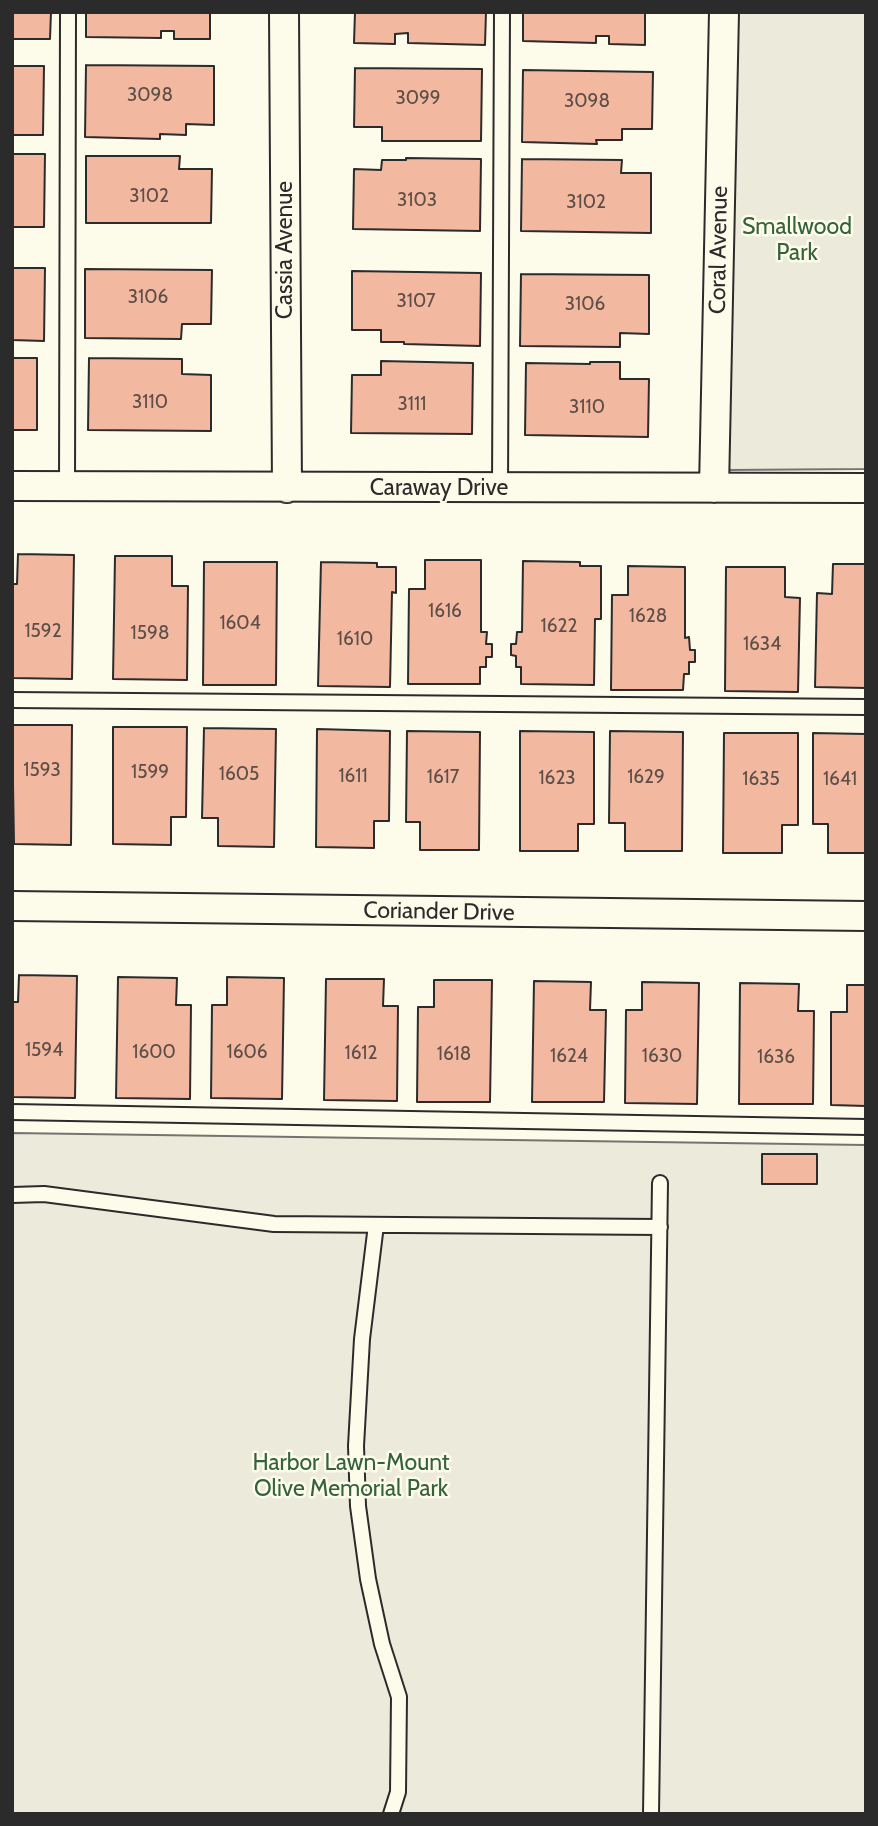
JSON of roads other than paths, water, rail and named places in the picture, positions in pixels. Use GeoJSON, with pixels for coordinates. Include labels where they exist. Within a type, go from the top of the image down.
{"type":"FeatureCollection","features":[{"type":"Feature","properties":{"kind":"street","name":"Cassia Avenue"},"geometry":{"type":"LineString","coordinates":[[284,12],[287,488]]}},
{"type":"Feature","properties":{"kind":"street","name":"Coral Avenue"},"geometry":{"type":"LineString","coordinates":[[714,488],[723,12]]}},
{"type":"Feature","properties":{"kind":"street","name":"Caraway Drive"},"geometry":{"type":"LineString","coordinates":[[12,486],[866,488]]}},
{"type":"Feature","properties":{"kind":"street","name":"Coriander Drive"},"geometry":{"type":"LineString","coordinates":[[12,906],[866,916]]}},
{"type":"Feature","properties":{"kind":"lane"},"geometry":{"type":"LineString","coordinates":[[67,487],[68,12]]}},
{"type":"Feature","properties":{"kind":"lane"},"geometry":{"type":"LineString","coordinates":[[500,488],[502,12]]}},
{"type":"Feature","properties":{"kind":"lane"},"geometry":{"type":"LineString","coordinates":[[12,700],[866,707]]}},
{"type":"Feature","properties":{"kind":"lane"},"geometry":{"type":"LineString","coordinates":[[12,1112],[866,1127]]}},
{"type":"Feature","properties":{"kind":"lane"},"geometry":{"type":"LineString","coordinates":[[652,1814],[660,1184]]}},
{"type":"Feature","properties":{"kind":"lane"},"geometry":{"type":"LineString","coordinates":[[12,1195],[44,1194],[274,1224],[660,1227]]}},
{"type":"Feature","properties":{"kind":"lane"},"geometry":{"type":"LineString","coordinates":[[376,1225],[362,1339],[356,1446],[358,1506],[368,1579],[382,1644],[399,1697],[398,1792],[391,1814]]}},
{"type":"Feature","properties":{"kind":"park label","name":"Smallwood Park"},"geometry":{"type":"Point","coordinates":[797,240]}},
{"type":"Feature","properties":{"kind":"park label","name":"Harbor Lawn-Mount Olive Memorial Park"},"geometry":{"type":"Point","coordinates":[351,1476]}}]}
